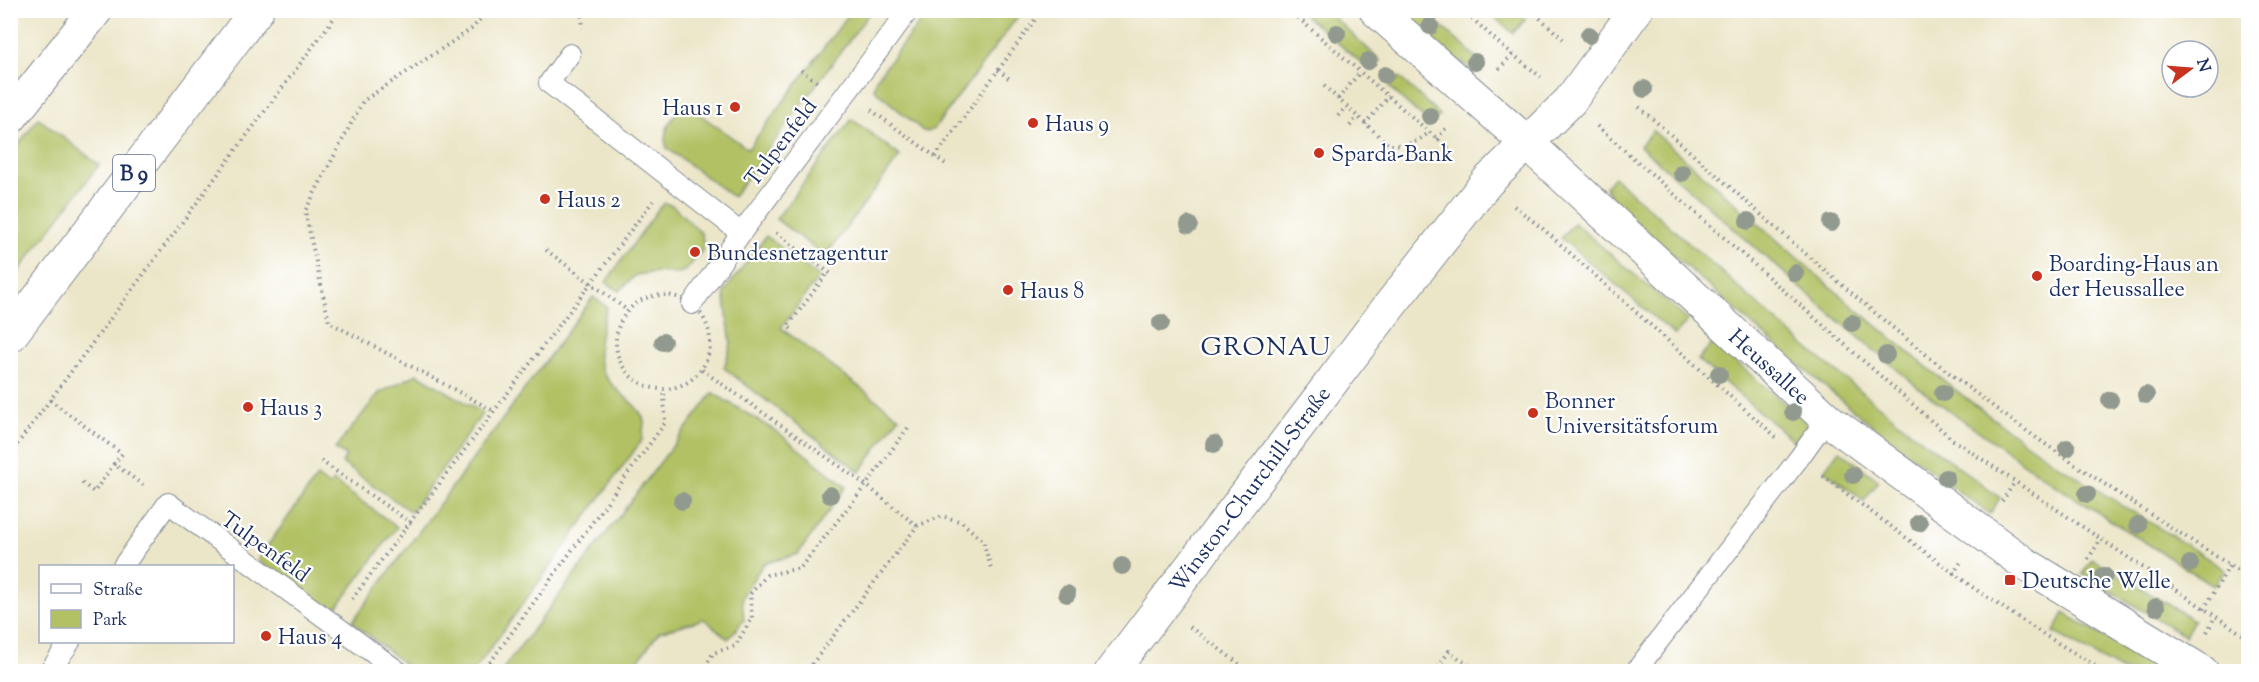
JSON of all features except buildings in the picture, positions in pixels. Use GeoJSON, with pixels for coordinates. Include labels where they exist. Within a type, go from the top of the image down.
{"type":"FeatureCollection","features":[{"type":"Feature","properties":{"kind":"street"},"geometry":{"type":"LineString","coordinates":[[10,118],[96,10]]}},
{"type":"Feature","properties":{"kind":"street","name":"B 9"},"geometry":{"type":"LineString","coordinates":[[10,336],[256,10]]}},
{"type":"Feature","properties":{"kind":"street","name":"Heussallee"},"geometry":{"type":"LineString","coordinates":[[1376,10],[1526,142],[1827,419],[2025,564],[2202,672]]}},
{"type":"Feature","properties":{"kind":"street","name":"Winston-Churchill-Straße"},"geometry":{"type":"LineString","coordinates":[[1111,672],[1398,294],[1487,182],[1570,102],[1636,10]]}},
{"type":"Feature","properties":{"kind":"lane","name":"Tulpenfeld"},"geometry":{"type":"LineString","coordinates":[[692,303],[741,233],[909,10]]}},
{"type":"Feature","properties":{"kind":"lane"},"geometry":{"type":"LineString","coordinates":[[570,54],[549,83],[741,233]]}},
{"type":"Feature","properties":{"kind":"lane"},"geometry":{"type":"LineString","coordinates":[[1635,672],[1827,419]]}},
{"type":"Feature","properties":{"kind":"lane","name":"Tulpenfeld"},"geometry":{"type":"LineString","coordinates":[[168,504],[399,672]]}},
{"type":"Feature","properties":{"kind":"lane"},"geometry":{"type":"LineString","coordinates":[[124,565],[168,504]]}},
{"type":"Feature","properties":{"kind":"lane"},"geometry":{"type":"LineString","coordinates":[[49,672],[69,643]]}},
{"type":"Feature","properties":{"kind":"path"},"geometry":{"type":"LineString","coordinates":[[10,14],[13,10]]}},
{"type":"Feature","properties":{"kind":"path"},"geometry":{"type":"LineString","coordinates":[[10,454],[340,10]]}},
{"type":"Feature","properties":{"kind":"path"},"geometry":{"type":"LineString","coordinates":[[487,10],[473,28],[363,100],[305,211],[329,322],[494,411]]}},
{"type":"Feature","properties":{"kind":"path"},"geometry":{"type":"LineString","coordinates":[[935,157],[1042,10]]}},
{"type":"Feature","properties":{"kind":"path"},"geometry":{"type":"LineString","coordinates":[[1289,10],[1450,150]]}},
{"type":"Feature","properties":{"kind":"path"},"geometry":{"type":"LineString","coordinates":[[1462,10],[1547,81]]}},
{"type":"Feature","properties":{"kind":"path"},"geometry":{"type":"LineString","coordinates":[[1531,10],[1563,39]]}},
{"type":"Feature","properties":{"kind":"path"},"geometry":{"type":"LineString","coordinates":[[1492,77],[1512,54]]}},
{"type":"Feature","properties":{"kind":"path"},"geometry":{"type":"LineString","coordinates":[[998,70],[1011,80]]}},
{"type":"Feature","properties":{"kind":"path"},"geometry":{"type":"LineString","coordinates":[[1338,99],[1360,72]]}},
{"type":"Feature","properties":{"kind":"path"},"geometry":{"type":"LineString","coordinates":[[1324,86],[1389,145],[1416,143],[1430,132]]}},
{"type":"Feature","properties":{"kind":"path"},"geometry":{"type":"LineString","coordinates":[[846,92],[947,165]]}},
{"type":"Feature","properties":{"kind":"path"},"geometry":{"type":"LineString","coordinates":[[1365,124],[1389,96]]}},
{"type":"Feature","properties":{"kind":"path"},"geometry":{"type":"LineString","coordinates":[[1338,116],[1346,107]]}},
{"type":"Feature","properties":{"kind":"path"},"geometry":{"type":"LineString","coordinates":[[1639,107],[1819,266],[1974,393],[2045,445],[2248,577]]}},
{"type":"Feature","properties":{"kind":"path"},"geometry":{"type":"LineString","coordinates":[[1350,126],[1358,117]]}},
{"type":"Feature","properties":{"kind":"path"},"geometry":{"type":"LineString","coordinates":[[1597,125],[1952,439],[2248,638]]}},
{"type":"Feature","properties":{"kind":"path"},"geometry":{"type":"LineString","coordinates":[[1437,139],[1446,128]]}},
{"type":"Feature","properties":{"kind":"path"},"geometry":{"type":"LineString","coordinates":[[332,624],[411,523],[669,179]]}},
{"type":"Feature","properties":{"kind":"path"},"geometry":{"type":"LineString","coordinates":[[1510,203],[1543,229],[1799,458],[1967,584],[2106,672]]}},
{"type":"Feature","properties":{"kind":"path"},"geometry":{"type":"LineString","coordinates":[[754,217],[830,273],[788,326],[791,329]]}},
{"type":"Feature","properties":{"kind":"path"},"geometry":{"type":"LineString","coordinates":[[546,250],[627,310]]}},
{"type":"Feature","properties":{"kind":"path"},"geometry":{"type":"LineString","coordinates":[[665,294],[692,303],[703,314],[710,335],[709,357],[702,370],[685,384],[664,390],[649,387],[634,380],[624,369],[618,355],[616,339],[619,324],[627,310],[638,301],[651,295],[665,294]]}},
{"type":"Feature","properties":{"kind":"path"},"geometry":{"type":"LineString","coordinates":[[702,370],[866,485],[917,526]]}},
{"type":"Feature","properties":{"kind":"path"},"geometry":{"type":"LineString","coordinates":[[483,672],[665,423],[664,390]]}},
{"type":"Feature","properties":{"kind":"path"},"geometry":{"type":"LineString","coordinates":[[50,400],[122,454],[94,492],[82,483]]}},
{"type":"Feature","properties":{"kind":"path"},"geometry":{"type":"LineString","coordinates":[[703,672],[713,653],[735,646],[752,618],[750,594],[767,575],[800,568],[910,425]]}},
{"type":"Feature","properties":{"kind":"path"},"geometry":{"type":"LineString","coordinates":[[321,461],[411,523]]}},
{"type":"Feature","properties":{"kind":"path"},"geometry":{"type":"LineString","coordinates":[[114,464],[168,504]]}},
{"type":"Feature","properties":{"kind":"path"},"geometry":{"type":"LineString","coordinates":[[1998,506],[2015,482]]}},
{"type":"Feature","properties":{"kind":"path"},"geometry":{"type":"LineString","coordinates":[[806,672],[917,526],[942,516],[962,522],[983,541],[991,568]]}},
{"type":"Feature","properties":{"kind":"path"},"geometry":{"type":"LineString","coordinates":[[2085,564],[2101,539]]}},
{"type":"Feature","properties":{"kind":"path"},"geometry":{"type":"LineString","coordinates":[[2204,609],[2230,565]]}},
{"type":"Feature","properties":{"kind":"path"},"geometry":{"type":"LineString","coordinates":[[1161,604],[1250,672]]}},
{"type":"Feature","properties":{"kind":"path"},"geometry":{"type":"LineString","coordinates":[[1435,672],[1449,651],[1478,672]]}},
{"type":"Feature","properties":{"kind":"path"},"geometry":{"type":"LineString","coordinates":[[488,665],[493,672]]}},
{"type":"Feature","properties":{"kind":"green space"},"geometry":{"type":"Polygon","coordinates":[[[852,10],[871,11],[733,197],[667,148],[665,135],[672,119],[684,103],[748,149],[852,10]]]}},
{"type":"Feature","properties":{"kind":"green space"},"geometry":{"type":"Polygon","coordinates":[[[928,11],[1022,11],[934,129],[928,132],[923,131],[874,89],[876,79],[928,11]]]}},
{"type":"Feature","properties":{"kind":"green space"},"geometry":{"type":"Polygon","coordinates":[[[1300,11],[1327,11],[1381,61],[1371,71],[1300,11]]]}},
{"type":"Feature","properties":{"kind":"green space"},"geometry":{"type":"Polygon","coordinates":[[[1397,11],[1424,11],[1485,65],[1478,72],[1467,66],[1436,44],[1397,11]]]}},
{"type":"Feature","properties":{"kind":"green space"},"geometry":{"type":"Polygon","coordinates":[[[1487,11],[1516,11],[1526,19],[1513,33],[1487,11]]]}},
{"type":"Feature","properties":{"kind":"green space"},"geometry":{"type":"Polygon","coordinates":[[[1399,77],[1440,115],[1431,125],[1389,87],[1399,77]]]}},
{"type":"Feature","properties":{"kind":"green space"},"geometry":{"type":"Polygon","coordinates":[[[38,118],[99,165],[11,281],[11,155],[38,118]]]}},
{"type":"Feature","properties":{"kind":"green space"},"geometry":{"type":"Polygon","coordinates":[[[852,119],[900,156],[825,256],[776,219],[852,119]]]}},
{"type":"Feature","properties":{"kind":"green space"},"geometry":{"type":"Polygon","coordinates":[[[1653,131],[1834,290],[1974,404],[2072,474],[2225,570],[2214,586],[2050,482],[1925,393],[1825,309],[1640,146],[1653,131]]]}},
{"type":"Feature","properties":{"kind":"green space"},"geometry":{"type":"Polygon","coordinates":[[[1614,177],[1807,348],[1911,432],[2000,498],[1990,514],[1844,403],[1614,202],[1605,187],[1614,177]]]}},
{"type":"Feature","properties":{"kind":"green space"},"geometry":{"type":"Polygon","coordinates":[[[665,203],[673,206],[701,233],[702,251],[686,270],[676,274],[658,272],[636,275],[619,291],[606,282],[659,208],[665,203]]]}},
{"type":"Feature","properties":{"kind":"green space"},"geometry":{"type":"Polygon","coordinates":[[[1574,223],[1688,320],[1675,335],[1561,238],[1574,223]]]}},
{"type":"Feature","properties":{"kind":"green space"},"geometry":{"type":"Polygon","coordinates":[[[766,236],[819,277],[781,328],[899,417],[860,472],[724,368],[731,344],[724,292],[766,236]]]}},
{"type":"Feature","properties":{"kind":"green space"},"geometry":{"type":"Polygon","coordinates":[[[593,297],[607,307],[599,342],[599,356],[603,372],[642,415],[644,422],[642,440],[474,671],[413,671],[352,622],[593,297]]]}},
{"type":"Feature","properties":{"kind":"green space"},"geometry":{"type":"Polygon","coordinates":[[[1713,343],[1809,424],[1794,441],[1698,360],[1713,343]]]}},
{"type":"Feature","properties":{"kind":"green space"},"geometry":{"type":"Polygon","coordinates":[[[417,374],[483,413],[411,512],[342,463],[346,456],[335,449],[379,393],[417,374]]]}},
{"type":"Feature","properties":{"kind":"green space"},"geometry":{"type":"Polygon","coordinates":[[[713,393],[779,433],[846,487],[798,554],[763,564],[742,597],[744,620],[728,639],[704,619],[659,632],[637,662],[642,671],[505,671],[503,669],[713,393]]]}},
{"type":"Feature","properties":{"kind":"green space"},"geometry":{"type":"Polygon","coordinates":[[[1839,450],[1879,481],[1864,501],[1824,470],[1839,450]]]}},
{"type":"Feature","properties":{"kind":"green space"},"geometry":{"type":"Polygon","coordinates":[[[317,477],[329,486],[333,481],[397,527],[332,614],[257,560],[317,477]]]}},
{"type":"Feature","properties":{"kind":"green space"},"geometry":{"type":"Polygon","coordinates":[[[2092,559],[2194,620],[2185,636],[2082,574],[2092,559]]]}},
{"type":"Feature","properties":{"kind":"green space"},"geometry":{"type":"Polygon","coordinates":[[[2064,613],[2161,671],[2122,671],[2054,632],[2064,613]]]}},
{"type":"Feature","properties":{"kind":"place","name":"Haus 1"},"geometry":{"type":"Point","coordinates":[735,107]}},
{"type":"Feature","properties":{"kind":"place","name":"Haus 9"},"geometry":{"type":"Point","coordinates":[1033,123]}},
{"type":"Feature","properties":{"kind":"place","name":"Sparda-Bank"},"geometry":{"type":"Point","coordinates":[1319,153]}},
{"type":"Feature","properties":{"kind":"place","name":"Haus 2"},"geometry":{"type":"Point","coordinates":[545,199]}},
{"type":"Feature","properties":{"kind":"place","name":"Bundesnetzagentur"},"geometry":{"type":"Point","coordinates":[695,252]}},
{"type":"Feature","properties":{"kind":"place","name":"Boarding-Haus an der Heussallee"},"geometry":{"type":"Point","coordinates":[2037,276]}},
{"type":"Feature","properties":{"kind":"place","name":"Haus 8"},"geometry":{"type":"Point","coordinates":[1008,290]}},
{"type":"Feature","properties":{"kind":"place","name":"Haus 3"},"geometry":{"type":"Point","coordinates":[248,407]}},
{"type":"Feature","properties":{"kind":"place","name":"Bonner Universitätsforum"},"geometry":{"type":"Point","coordinates":[1533,413]}},
{"type":"Feature","properties":{"kind":"place","name":"Deutsche Welle"},"geometry":{"type":"Point","coordinates":[2010,580]}},
{"type":"Feature","properties":{"kind":"place","name":"Haus 4"},"geometry":{"type":"Point","coordinates":[266,636]}},
{"type":"Feature","properties":{"kind":"district","name":"GRONAU"},"geometry":{"type":"Point","coordinates":[1266,346]}}]}
